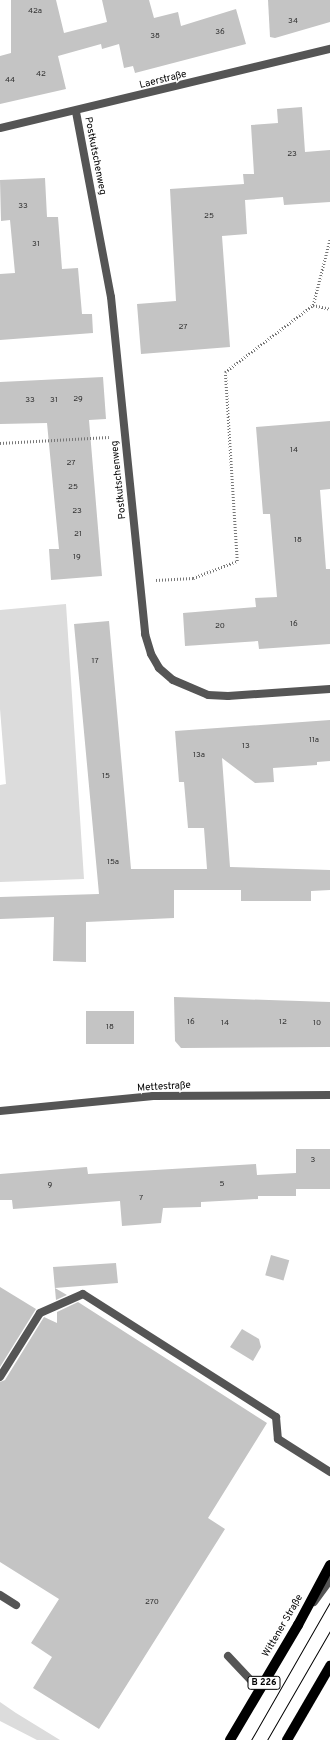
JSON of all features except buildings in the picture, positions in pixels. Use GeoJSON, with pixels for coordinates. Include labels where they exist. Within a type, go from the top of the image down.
{"type":"FeatureCollection","features":[{"type":"Feature","properties":{"kind":"main road","name":"Wittener Straße"},"geometry":{"type":"LineString","coordinates":[[230,1740],[298,1625],[330,1565]]}},
{"type":"Feature","properties":{"kind":"main road"},"geometry":{"type":"LineString","coordinates":[[287,1740],[330,1666]]}},
{"type":"Feature","properties":{"kind":"street","name":"Laerstraße"},"geometry":{"type":"LineString","coordinates":[[0,128],[27,120],[76,112],[330,49]]}},
{"type":"Feature","properties":{"kind":"street","name":"Postkutschenweg"},"geometry":{"type":"LineString","coordinates":[[76,112],[111,296],[145,634],[151,654],[160,668],[173,680],[208,695],[228,696],[330,688]]}},
{"type":"Feature","properties":{"kind":"street","name":"Mettestraße"},"geometry":{"type":"LineString","coordinates":[[0,1111],[153,1096],[330,1095]]}},
{"type":"Feature","properties":{"kind":"street"},"geometry":{"type":"LineString","coordinates":[[0,1377],[40,1313],[83,1294],[276,1417],[278,1439],[330,1472]]}},
{"type":"Feature","properties":{"kind":"street"},"geometry":{"type":"LineString","coordinates":[[298,1625],[330,1580]]}},
{"type":"Feature","properties":{"kind":"street"},"geometry":{"type":"LineString","coordinates":[[0,1595],[16,1605]]}},
{"type":"Feature","properties":{"kind":"street"},"geometry":{"type":"LineString","coordinates":[[228,1656],[260,1690]]}},
{"type":"Feature","properties":{"kind":"path"},"geometry":{"type":"LineString","coordinates":[[139,580],[193,578],[237,561],[225,372],[313,305],[330,239]]}},
{"type":"Feature","properties":{"kind":"path"},"geometry":{"type":"LineString","coordinates":[[313,305],[330,309]]}},
{"type":"Feature","properties":{"kind":"path"},"geometry":{"type":"LineString","coordinates":[[0,443],[125,435]]}},
{"type":"Feature","properties":{"kind":"shaded area"},"geometry":{"type":"Polygon","coordinates":[[[66,604],[84,879],[0,882],[0,785],[6,784],[0,709],[0,610],[66,604]]]}},
{"type":"Feature","properties":{"kind":"shaded area"},"geometry":{"type":"Polygon","coordinates":[[[0,1702],[60,1740],[37,1740],[0,1721],[0,1702]]]}},
{"type":"Feature","properties":{"kind":"tram line"},"geometry":{"type":"LineString","coordinates":[[251,1740],[330,1602]]}},
{"type":"Feature","properties":{"kind":"tram line"},"geometry":{"type":"LineString","coordinates":[[267,1740],[330,1631]]}}]}
